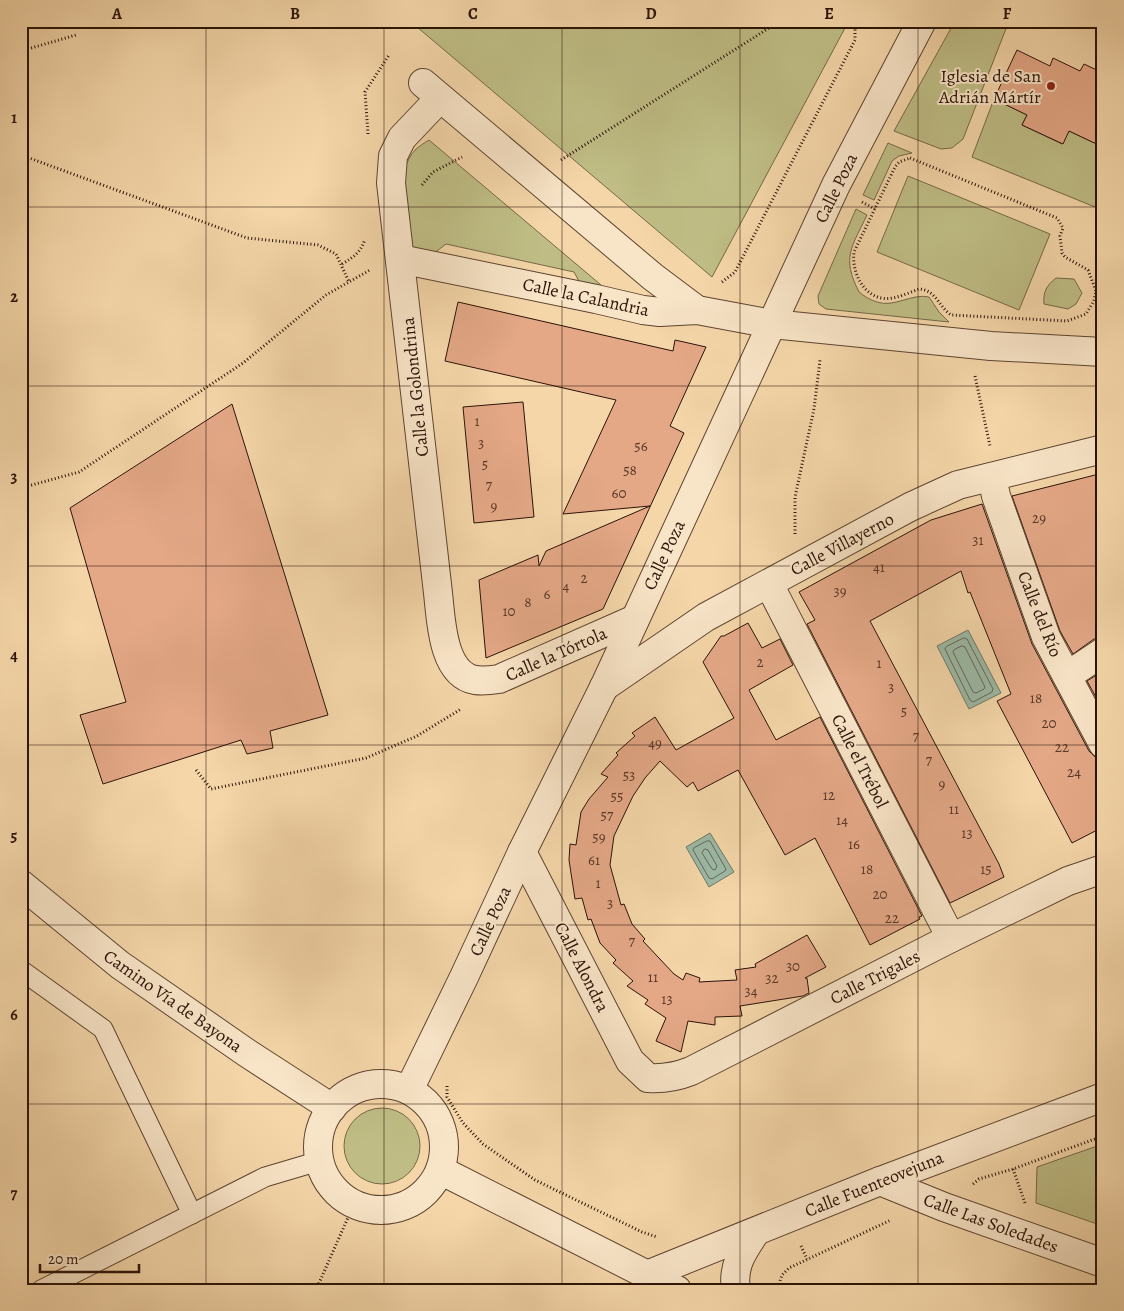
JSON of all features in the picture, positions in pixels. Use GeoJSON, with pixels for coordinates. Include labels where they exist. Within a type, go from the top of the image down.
{"type":"FeatureCollection","features":[{"type":"Feature","properties":{"kind":"street","name":"Calle Poza"},"geometry":{"type":"LineString","coordinates":[[409,1090],[522,852],[604,687],[836,185],[922,21]]}},
{"type":"Feature","properties":{"kind":"street","name":"Calle la Golondrina"},"geometry":{"type":"LineString","coordinates":[[487,680],[463,675],[453,665],[444,639],[391,183],[393,156],[402,138],[432,91],[653,277],[698,310]]}},
{"type":"Feature","properties":{"kind":"street","name":"Calle la Calandria"},"geometry":{"type":"LineString","coordinates":[[400,259],[643,310],[660,312],[698,310],[772,324],[973,345],[1103,352]]}},
{"type":"Feature","properties":{"kind":"street","name":"Calle Villayerno"},"geometry":{"type":"LineString","coordinates":[[604,687],[706,617],[910,508],[958,485],[1103,449]]}},
{"type":"Feature","properties":{"kind":"street","name":"Calle del Río"},"geometry":{"type":"LineString","coordinates":[[992,477],[996,496],[1046,637],[1103,744]]}},
{"type":"Feature","properties":{"kind":"street","name":"Calle el Trébol"},"geometry":{"type":"LineString","coordinates":[[769,584],[951,938]]}},
{"type":"Feature","properties":{"kind":"street","name":"Calle la Tórtola"},"geometry":{"type":"LineString","coordinates":[[487,680],[635,619]]}},
{"type":"Feature","properties":{"kind":"street"},"geometry":{"type":"LineString","coordinates":[[1068,676],[1103,652]]}},
{"type":"Feature","properties":{"kind":"street","name":"Calle Alondra"},"geometry":{"type":"LineString","coordinates":[[522,852],[630,1061],[648,1078]]}},
{"type":"Feature","properties":{"kind":"street","name":"Calle Trigales"},"geometry":{"type":"LineString","coordinates":[[648,1078],[677,1077],[691,1071],[951,938],[1068,881],[1103,869]]}},
{"type":"Feature","properties":{"kind":"street","name":"Camino Vía de Bayona"},"geometry":{"type":"LineString","coordinates":[[21,884],[120,965],[247,1053],[332,1108]]}},
{"type":"Feature","properties":{"kind":"street"},"geometry":{"type":"LineString","coordinates":[[390,1084],[409,1090],[426,1102],[438,1119],[444,1138],[443,1158],[435,1181],[425,1193],[409,1204],[391,1209],[372,1210],[354,1204],[340,1195],[329,1182],[319,1161],[320,1134],[326,1118],[332,1108],[351,1091],[370,1085],[390,1084]]}},
{"type":"Feature","properties":{"kind":"street","name":"Calle Fuenteovejuna"},"geometry":{"type":"LineString","coordinates":[[647,1275],[880,1181],[1103,1097]]}},
{"type":"Feature","properties":{"kind":"street"},"geometry":{"type":"LineString","coordinates":[[440,1170],[677,1290]]}},
{"type":"Feature","properties":{"kind":"street","name":"Calle Las Soledades"},"geometry":{"type":"LineString","coordinates":[[880,1181],[944,1207],[1103,1263]]}},
{"type":"Feature","properties":{"kind":"street"},"geometry":{"type":"LineString","coordinates":[[736,1290],[734,1278],[741,1254],[755,1233]]}},
{"type":"Feature","properties":{"kind":"lane"},"geometry":{"type":"LineString","coordinates":[[21,970],[104,1029],[192,1214]]}},
{"type":"Feature","properties":{"kind":"lane"},"geometry":{"type":"LineString","coordinates":[[41,1290],[265,1177],[319,1161]]}},
{"type":"Feature","properties":{"kind":"path"},"geometry":{"type":"LineString","coordinates":[[568,166],[560,160],[780,21]]}},
{"type":"Feature","properties":{"kind":"path"},"geometry":{"type":"LineString","coordinates":[[716,283],[723,282],[736,272],[855,40],[855,28],[849,21]]}},
{"type":"Feature","properties":{"kind":"path"},"geometry":{"type":"LineString","coordinates":[[21,51],[76,35]]}},
{"type":"Feature","properties":{"kind":"path"},"geometry":{"type":"LineString","coordinates":[[21,155],[247,238],[318,245],[336,254],[349,282]]}},
{"type":"Feature","properties":{"kind":"path"},"geometry":{"type":"LineString","coordinates":[[396,220],[410,199],[433,172],[462,157]]}},
{"type":"Feature","properties":{"kind":"path"},"geometry":{"type":"LineString","coordinates":[[910,158],[1048,214],[1061,222],[1060,236],[1062,253],[1065,258],[1088,270],[1096,291],[1094,301],[1086,314],[1067,320],[951,315],[946,312],[937,297],[924,289],[892,298],[874,294],[861,283],[853,263],[854,252],[875,209],[895,167],[899,162],[910,158]]}},
{"type":"Feature","properties":{"kind":"path"},"geometry":{"type":"LineString","coordinates":[[854,198],[875,209]]}},
{"type":"Feature","properties":{"kind":"path"},"geometry":{"type":"LineString","coordinates":[[21,488],[79,472],[243,363],[326,295],[384,261],[400,259]]}},
{"type":"Feature","properties":{"kind":"path"},"geometry":{"type":"LineString","coordinates":[[973,345],[972,367],[992,455],[992,477]]}},
{"type":"Feature","properties":{"kind":"path"},"geometry":{"type":"LineString","coordinates":[[796,540],[794,531],[795,497],[814,409],[821,352]]}},
{"type":"Feature","properties":{"kind":"path"},"geometry":{"type":"LineString","coordinates":[[196,770],[212,789],[366,758],[417,736],[468,704],[487,680]]}},
{"type":"Feature","properties":{"kind":"path"},"geometry":{"type":"LineString","coordinates":[[447,1080],[447,1097],[463,1123],[483,1144],[535,1180],[642,1232]]}},
{"type":"Feature","properties":{"kind":"path"},"geometry":{"type":"LineString","coordinates":[[1012,1169],[1103,1136]]}},
{"type":"Feature","properties":{"kind":"path"},"geometry":{"type":"LineString","coordinates":[[316,1290],[354,1204]]}},
{"type":"Feature","properties":{"kind":"path"},"geometry":{"type":"LineString","coordinates":[[783,1290],[779,1284],[782,1275],[788,1268],[894,1218]]}},
{"type":"Feature","properties":{"kind":"shaded area"},"geometry":{"type":"Polygon","coordinates":[[[410,21],[838,21],[845,28],[712,277],[410,21]]]}},
{"type":"Feature","properties":{"kind":"shaded area"},"geometry":{"type":"Polygon","coordinates":[[[955,21],[1007,21],[1007,26],[963,139],[952,148],[941,149],[894,131],[955,21]]]}},
{"type":"Feature","properties":{"kind":"shaded area"},"geometry":{"type":"Polygon","coordinates":[[[994,99],[1027,115],[1022,125],[1062,144],[1069,131],[1103,147],[1103,190],[1095,207],[972,157],[994,99]]]}},
{"type":"Feature","properties":{"kind":"shaded area"},"geometry":{"type":"Polygon","coordinates":[[[429,140],[607,290],[581,285],[574,272],[446,244],[433,254],[415,250],[410,244],[404,207],[403,182],[409,159],[416,149],[429,140]]]}},
{"type":"Feature","properties":{"kind":"shaded area"},"geometry":{"type":"Polygon","coordinates":[[[888,143],[912,153],[899,156],[892,161],[874,200],[863,195],[888,143]]]}},
{"type":"Feature","properties":{"kind":"shaded area"},"geometry":{"type":"Polygon","coordinates":[[[908,176],[1050,234],[1019,310],[877,252],[908,176]]]}},
{"type":"Feature","properties":{"kind":"shaded area"},"geometry":{"type":"Polygon","coordinates":[[[856,209],[867,215],[853,244],[850,261],[851,270],[859,292],[872,300],[883,303],[923,296],[929,297],[939,312],[949,322],[826,309],[819,304],[818,296],[856,209]]]}},
{"type":"Feature","properties":{"kind":"shaded area"},"geometry":{"type":"Polygon","coordinates":[[[1056,278],[1074,279],[1082,293],[1076,304],[1068,309],[1044,304],[1046,290],[1056,278]]]}},
{"type":"Feature","properties":{"kind":"shaded area"},"geometry":{"type":"Polygon","coordinates":[[[382,1108],[397,1111],[409,1119],[417,1131],[420,1146],[417,1161],[409,1173],[397,1181],[382,1184],[367,1181],[355,1173],[347,1161],[344,1146],[347,1131],[355,1119],[367,1111],[382,1108]]]}},
{"type":"Feature","properties":{"kind":"shaded area"},"geometry":{"type":"Polygon","coordinates":[[[1103,1144],[1103,1226],[1036,1203],[1037,1167],[1103,1144]]]}},
{"type":"Feature","properties":{"kind":"water"},"geometry":{"type":"Polygon","coordinates":[[[968,630],[1001,693],[969,709],[937,646],[968,630]]]}},
{"type":"Feature","properties":{"kind":"water"},"geometry":{"type":"Polygon","coordinates":[[[710,833],[734,872],[709,887],[686,847],[710,833]]]}},
{"type":"Feature","properties":{"kind":"building","name":"Iglesia de San Adrián Mártír"},"geometry":{"type":"Polygon","coordinates":[[[1017,50],[1050,66],[1053,58],[1080,71],[1084,64],[1103,73],[1103,147],[1069,131],[1063,144],[1022,125],[1027,115],[994,99],[1017,50]]]}},
{"type":"Feature","properties":{"kind":"building"},"geometry":{"type":"Polygon","coordinates":[[[458,302],[673,351],[675,340],[706,347],[670,426],[684,433],[603,609],[486,658],[479,580],[538,555],[539,566],[546,551],[650,506],[563,514],[616,400],[445,361],[458,302]]]}},
{"type":"Feature","properties":{"kind":"building"},"geometry":{"type":"Polygon","coordinates":[[[523,402],[534,517],[474,523],[463,407],[523,402]]]}},
{"type":"Feature","properties":{"kind":"building"},"geometry":{"type":"Polygon","coordinates":[[[232,404],[328,715],[270,731],[273,748],[247,754],[241,740],[103,784],[80,715],[126,702],[70,508],[232,404]]]}},
{"type":"Feature","properties":{"kind":"building"},"geometry":{"type":"Polygon","coordinates":[[[1103,473],[1103,636],[1094,639],[1073,654],[1060,631],[1012,496],[1103,473]]]}},
{"type":"Feature","properties":{"kind":"building"},"geometry":{"type":"Polygon","coordinates":[[[982,504],[1032,644],[1089,751],[1095,757],[1103,760],[1103,827],[1072,843],[997,701],[1011,694],[970,592],[968,593],[961,571],[870,621],[999,864],[1004,877],[950,903],[807,624],[815,620],[799,592],[931,520],[982,504]]]}},
{"type":"Feature","properties":{"kind":"building"},"geometry":{"type":"Polygon","coordinates":[[[748,623],[762,648],[780,639],[793,665],[749,690],[776,740],[820,717],[922,916],[919,917],[920,919],[870,945],[815,838],[785,855],[738,770],[698,791],[693,782],[687,787],[660,761],[633,796],[614,836],[610,865],[621,905],[624,904],[632,924],[645,939],[643,941],[674,974],[683,980],[686,973],[700,978],[699,982],[737,980],[735,970],[756,967],[755,964],[807,935],[826,967],[805,978],[807,978],[809,993],[803,996],[740,1006],[742,1016],[715,1017],[715,1025],[688,1021],[681,1052],[656,1041],[666,1018],[645,1004],[648,1000],[627,986],[633,981],[613,963],[616,960],[600,943],[591,919],[588,920],[582,898],[575,899],[569,860],[570,844],[576,845],[581,812],[589,799],[608,777],[601,774],[618,755],[616,753],[635,736],[632,733],[655,717],[676,750],[734,718],[703,662],[721,636],[748,623]]]}},
{"type":"Feature","properties":{"kind":"building"},"geometry":{"type":"Polygon","coordinates":[[[1103,671],[1103,710],[1087,681],[1103,671]]]}},
{"type":"Feature","properties":{"kind":"place","name":"Iglesia de San Adrián Mártír"},"geometry":{"type":"Point","coordinates":[1051,86]}}]}
